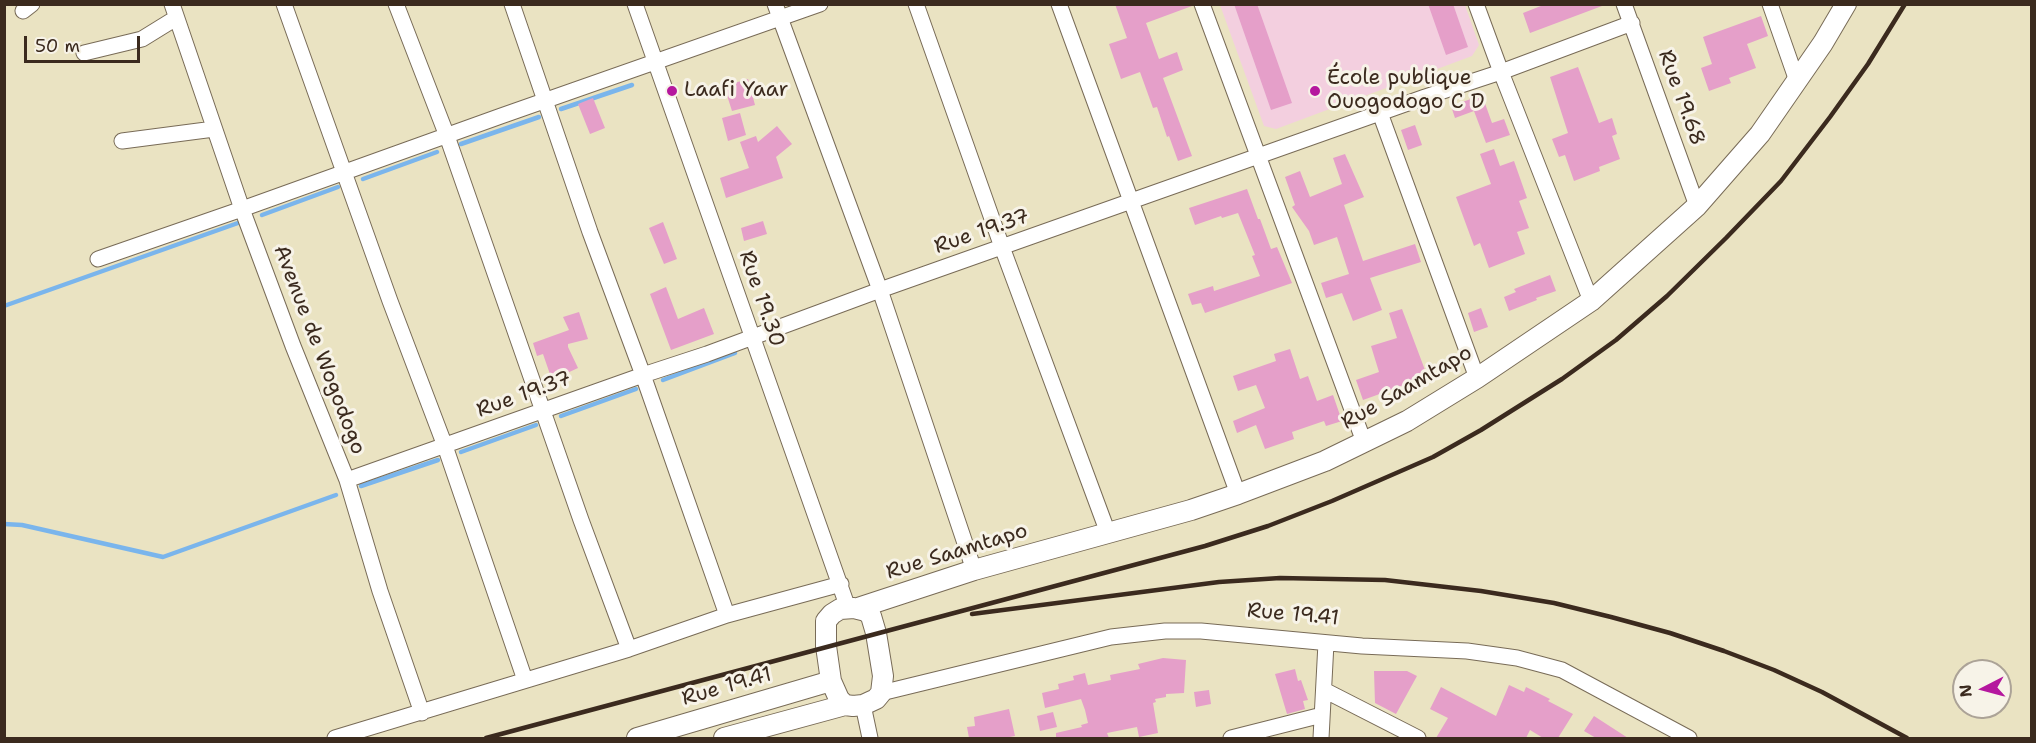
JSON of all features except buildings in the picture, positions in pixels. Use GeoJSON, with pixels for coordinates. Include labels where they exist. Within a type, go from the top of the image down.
{"type":"FeatureCollection","features":[{"type":"Feature","properties":{"kind":"main road","name":"Rue Saamtapo"},"geometry":{"type":"LineString","coordinates":[[831,681],[826,646],[826,621],[831,614],[1238,494],[1325,461],[1407,421],[1477,378],[1591,301],[1697,206],[1760,134],[1823,44],[1846,4]]}},
{"type":"Feature","properties":{"kind":"main road"},"geometry":{"type":"LineString","coordinates":[[724,738],[876,699],[880,693],[883,676],[876,633],[871,616],[866,611],[853,608]]}},
{"type":"Feature","properties":{"kind":"main road"},"geometry":{"type":"LineString","coordinates":[[831,681],[839,699],[854,705]]}},
{"type":"Feature","properties":{"kind":"main road","name":"Rue 19.41"},"geometry":{"type":"LineString","coordinates":[[637,738],[831,681]]}},
{"type":"Feature","properties":{"kind":"street"},"geometry":{"type":"LineString","coordinates":[[285,4],[445,446],[525,680]]}},
{"type":"Feature","properties":{"kind":"street"},"geometry":{"type":"LineString","coordinates":[[396,4],[447,136],[581,520],[629,649]]}},
{"type":"Feature","properties":{"kind":"street"},"geometry":{"type":"LineString","coordinates":[[512,4],[590,232],[727,615]]}},
{"type":"Feature","properties":{"kind":"street","name":"Rue 19.30"},"geometry":{"type":"LineString","coordinates":[[635,4],[841,584],[853,608]]}},
{"type":"Feature","properties":{"kind":"street"},"geometry":{"type":"LineString","coordinates":[[98,259],[656,62],[778,12],[820,4]]}},
{"type":"Feature","properties":{"kind":"street"},"geometry":{"type":"LineString","coordinates":[[916,4],[1002,247],[1108,533]]}},
{"type":"Feature","properties":{"kind":"street"},"geometry":{"type":"LineString","coordinates":[[1059,4],[1238,494]]}},
{"type":"Feature","properties":{"kind":"street"},"geometry":{"type":"LineString","coordinates":[[1202,4],[1364,442]]}},
{"type":"Feature","properties":{"kind":"street"},"geometry":{"type":"LineString","coordinates":[[1476,4],[1591,301]]}},
{"type":"Feature","properties":{"kind":"street","name":"Rue 19.68"},"geometry":{"type":"LineString","coordinates":[[1624,4],[1697,206]]}},
{"type":"Feature","properties":{"kind":"street"},"geometry":{"type":"LineString","coordinates":[[1770,4],[1797,81]]}},
{"type":"Feature","properties":{"kind":"street"},"geometry":{"type":"LineString","coordinates":[[84,53],[142,39],[174,11]]}},
{"type":"Feature","properties":{"kind":"street","name":"Avenue de Wogodogo"},"geometry":{"type":"LineString","coordinates":[[174,11],[242,209],[293,346],[347,480],[380,591],[422,713]]}},
{"type":"Feature","properties":{"kind":"street"},"geometry":{"type":"LineString","coordinates":[[778,12],[880,290],[974,570]]}},
{"type":"Feature","properties":{"kind":"street","name":"Rue 19.37"},"geometry":{"type":"LineString","coordinates":[[347,480],[707,354],[1257,156],[1501,72],[1632,23]]}},
{"type":"Feature","properties":{"kind":"street"},"geometry":{"type":"LineString","coordinates":[[1380,113],[1477,378]]}},
{"type":"Feature","properties":{"kind":"street"},"geometry":{"type":"LineString","coordinates":[[122,141],[214,129]]}},
{"type":"Feature","properties":{"kind":"street"},"geometry":{"type":"LineString","coordinates":[[335,738],[629,649],[727,615],[841,584]]}},
{"type":"Feature","properties":{"kind":"street","name":"Rue 19.41"},"geometry":{"type":"LineString","coordinates":[[880,693],[1110,637],[1165,631],[1201,631],[1326,643],[1467,651],[1517,658],[1562,670],[1689,738]]}},
{"type":"Feature","properties":{"kind":"street"},"geometry":{"type":"LineString","coordinates":[[1322,738],[1326,643]]}},
{"type":"Feature","properties":{"kind":"street"},"geometry":{"type":"LineString","coordinates":[[1324,690],[1418,738]]}},
{"type":"Feature","properties":{"kind":"street"},"geometry":{"type":"LineString","coordinates":[[854,705],[870,738]]}},
{"type":"Feature","properties":{"kind":"street"},"geometry":{"type":"LineString","coordinates":[[1231,738],[1322,715]]}},
{"type":"Feature","properties":{"kind":"shaded area","name":"École publique Ouogodogo C D"},"geometry":{"type":"Polygon","coordinates":[[[1220,5],[1465,5],[1479,45],[1472,56],[1276,129],[1264,126],[1220,5]]]}},
{"type":"Feature","properties":{"kind":"waterway"},"geometry":{"type":"LineString","coordinates":[[561,109],[632,85]]}},
{"type":"Feature","properties":{"kind":"waterway"},"geometry":{"type":"LineString","coordinates":[[461,144],[539,117]]}},
{"type":"Feature","properties":{"kind":"waterway"},"geometry":{"type":"LineString","coordinates":[[363,179],[437,152]]}},
{"type":"Feature","properties":{"kind":"waterway"},"geometry":{"type":"LineString","coordinates":[[262,215],[338,187]]}},
{"type":"Feature","properties":{"kind":"waterway"},"geometry":{"type":"LineString","coordinates":[[4,306],[238,223]]}},
{"type":"Feature","properties":{"kind":"waterway"},"geometry":{"type":"LineString","coordinates":[[663,380],[735,353]]}},
{"type":"Feature","properties":{"kind":"waterway"},"geometry":{"type":"LineString","coordinates":[[561,416],[636,389]]}},
{"type":"Feature","properties":{"kind":"waterway"},"geometry":{"type":"LineString","coordinates":[[461,452],[536,425]]}},
{"type":"Feature","properties":{"kind":"waterway"},"geometry":{"type":"LineString","coordinates":[[361,486],[438,460]]}},
{"type":"Feature","properties":{"kind":"waterway"},"geometry":{"type":"LineString","coordinates":[[4,524],[22,525],[163,557],[336,495]]}},
{"type":"Feature","properties":{"kind":"railway"},"geometry":{"type":"LineString","coordinates":[[486,738],[1205,546],[1268,526],[1433,457],[1562,379],[1616,340],[1667,296],[1781,181],[1868,64],[1905,4]]}},
{"type":"Feature","properties":{"kind":"railway"},"geometry":{"type":"LineString","coordinates":[[972,614],[1219,582],[1280,578],[1385,580],[1481,591],[1554,603],[1611,617],[1724,651],[1822,692],[1907,738]]}},
{"type":"Feature","properties":{"kind":"place","name":"Laafi Yaar"},"geometry":{"type":"Point","coordinates":[672,91]}},
{"type":"Feature","properties":{"kind":"place","name":"École publique Ouogodogo C D"},"geometry":{"type":"Point","coordinates":[1315,91]}}]}
